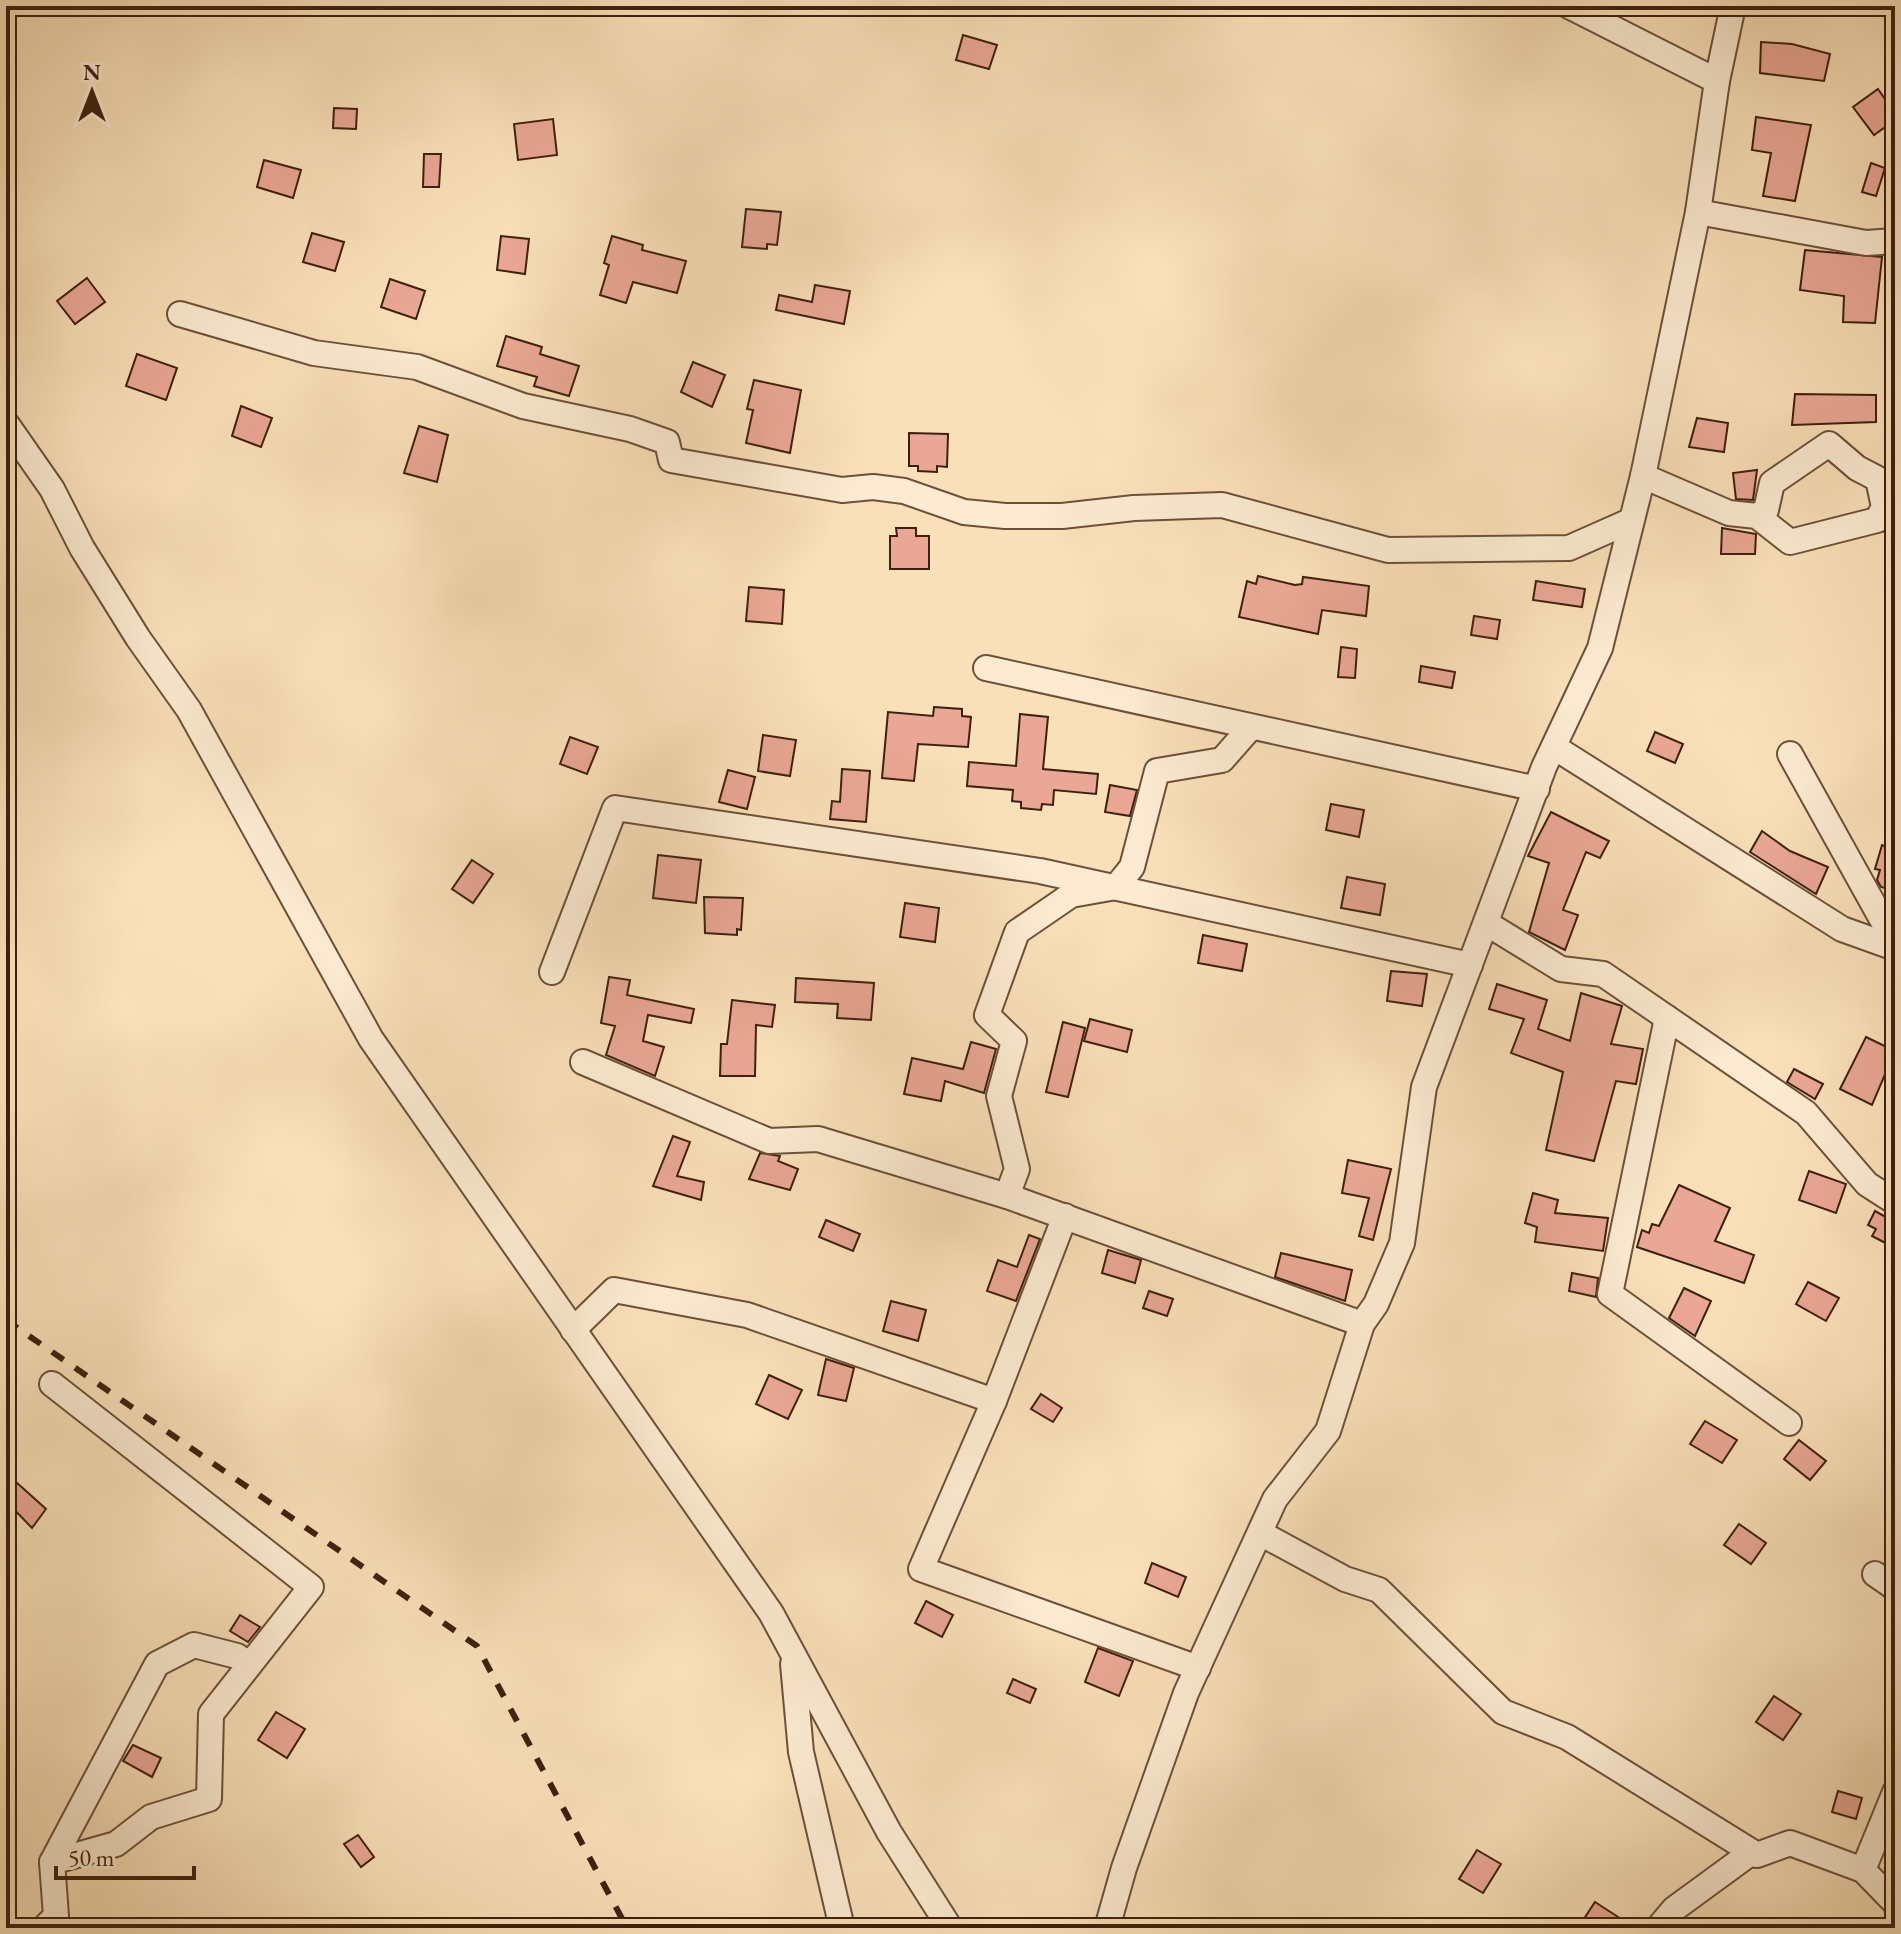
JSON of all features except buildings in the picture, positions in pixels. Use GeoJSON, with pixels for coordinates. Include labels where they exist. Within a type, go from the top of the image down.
{"type":"FeatureCollection","features":[{"type":"Feature","properties":{"kind":"street"},"geometry":{"type":"LineString","coordinates":[[1569,6],[1717,81]]}},
{"type":"Feature","properties":{"kind":"street"},"geometry":{"type":"LineString","coordinates":[[1107,1928],[1124,1868],[1198,1668],[1275,1499],[1328,1431],[1362,1324],[1376,1304],[1402,1243],[1424,1087],[1537,789],[1600,648],[1643,476],[1698,212],[1717,81],[1733,6]]}},
{"type":"Feature","properties":{"kind":"street"},"geometry":{"type":"LineString","coordinates":[[1698,212],[1866,243],[1895,241]]}},
{"type":"Feature","properties":{"kind":"street"},"geometry":{"type":"LineString","coordinates":[[180,314],[314,353],[417,367],[523,406],[630,429],[667,442],[671,460],[842,490],[873,487],[904,491],[964,512],[1062,516],[1134,508],[1222,505],[1388,550],[1569,548],[1630,521]]}},
{"type":"Feature","properties":{"kind":"street"},"geometry":{"type":"LineString","coordinates":[[6,423],[52,489],[82,548],[138,638],[189,710],[371,1039],[771,1613],[889,1832],[950,1928]]}},
{"type":"Feature","properties":{"kind":"street"},"geometry":{"type":"LineString","coordinates":[[1643,476],[1729,513],[1757,516],[1790,542],[1877,520],[1884,507],[1878,479],[1857,468],[1829,444],[1772,483],[1766,510],[1757,516]]}},
{"type":"Feature","properties":{"kind":"street"},"geometry":{"type":"LineString","coordinates":[[986,668],[1537,789]]}},
{"type":"Feature","properties":{"kind":"street"},"geometry":{"type":"LineString","coordinates":[[1007,1196],[1017,1169],[999,1096],[1014,1041],[987,1015],[1017,932],[1071,895],[1116,887],[1132,867],[1157,771],[1222,760],[1251,727]]}},
{"type":"Feature","properties":{"kind":"street"},"geometry":{"type":"LineString","coordinates":[[1554,747],[1842,929],[1895,945]]}},
{"type":"Feature","properties":{"kind":"street"},"geometry":{"type":"LineString","coordinates":[[1790,754],[1895,945]]}},
{"type":"Feature","properties":{"kind":"street"},"geometry":{"type":"LineString","coordinates":[[552,972],[615,808],[1040,871],[1470,965]]}},
{"type":"Feature","properties":{"kind":"street"},"geometry":{"type":"LineString","coordinates":[[1486,923],[1561,969],[1603,974],[1806,1113],[1867,1184],[1895,1202]]}},
{"type":"Feature","properties":{"kind":"street"},"geometry":{"type":"LineString","coordinates":[[1667,1018],[1610,1294],[1789,1423]]}},
{"type":"Feature","properties":{"kind":"street"},"geometry":{"type":"LineString","coordinates":[[583,1062],[769,1141],[818,1139],[1007,1196],[1362,1324]]}},
{"type":"Feature","properties":{"kind":"street"},"geometry":{"type":"LineString","coordinates":[[1065,1216],[994,1401],[921,1569],[1198,1668]]}},
{"type":"Feature","properties":{"kind":"street"},"geometry":{"type":"LineString","coordinates":[[573,1330],[614,1290],[747,1315],[994,1401]]}},
{"type":"Feature","properties":{"kind":"street"},"geometry":{"type":"LineString","coordinates":[[52,1384],[311,1587],[211,1714],[209,1799],[151,1817],[116,1844],[52,1862]]}},
{"type":"Feature","properties":{"kind":"street"},"geometry":{"type":"LineString","coordinates":[[1260,1533],[1345,1579],[1379,1590],[1503,1712],[1567,1737],[1757,1855],[1790,1843],[1863,1870],[1895,1903]]}},
{"type":"Feature","properties":{"kind":"street"},"geometry":{"type":"LineString","coordinates":[[1875,1574],[1895,1588]]}},
{"type":"Feature","properties":{"kind":"street"},"geometry":{"type":"LineString","coordinates":[[44,1928],[56,1916],[52,1862],[157,1664],[194,1645],[237,1656],[249,1664]]}},
{"type":"Feature","properties":{"kind":"street"},"geometry":{"type":"LineString","coordinates":[[792,1653],[801,1752],[842,1928]]}},
{"type":"Feature","properties":{"kind":"street"},"geometry":{"type":"LineString","coordinates":[[1863,1870],[1895,1792]]}},
{"type":"Feature","properties":{"kind":"street"},"geometry":{"type":"LineString","coordinates":[[1658,1928],[1674,1909],[1752,1852]]}},
{"type":"Feature","properties":{"kind":"railway"},"geometry":{"type":"LineString","coordinates":[[6,1320],[477,1646],[627,1928]]}}]}
